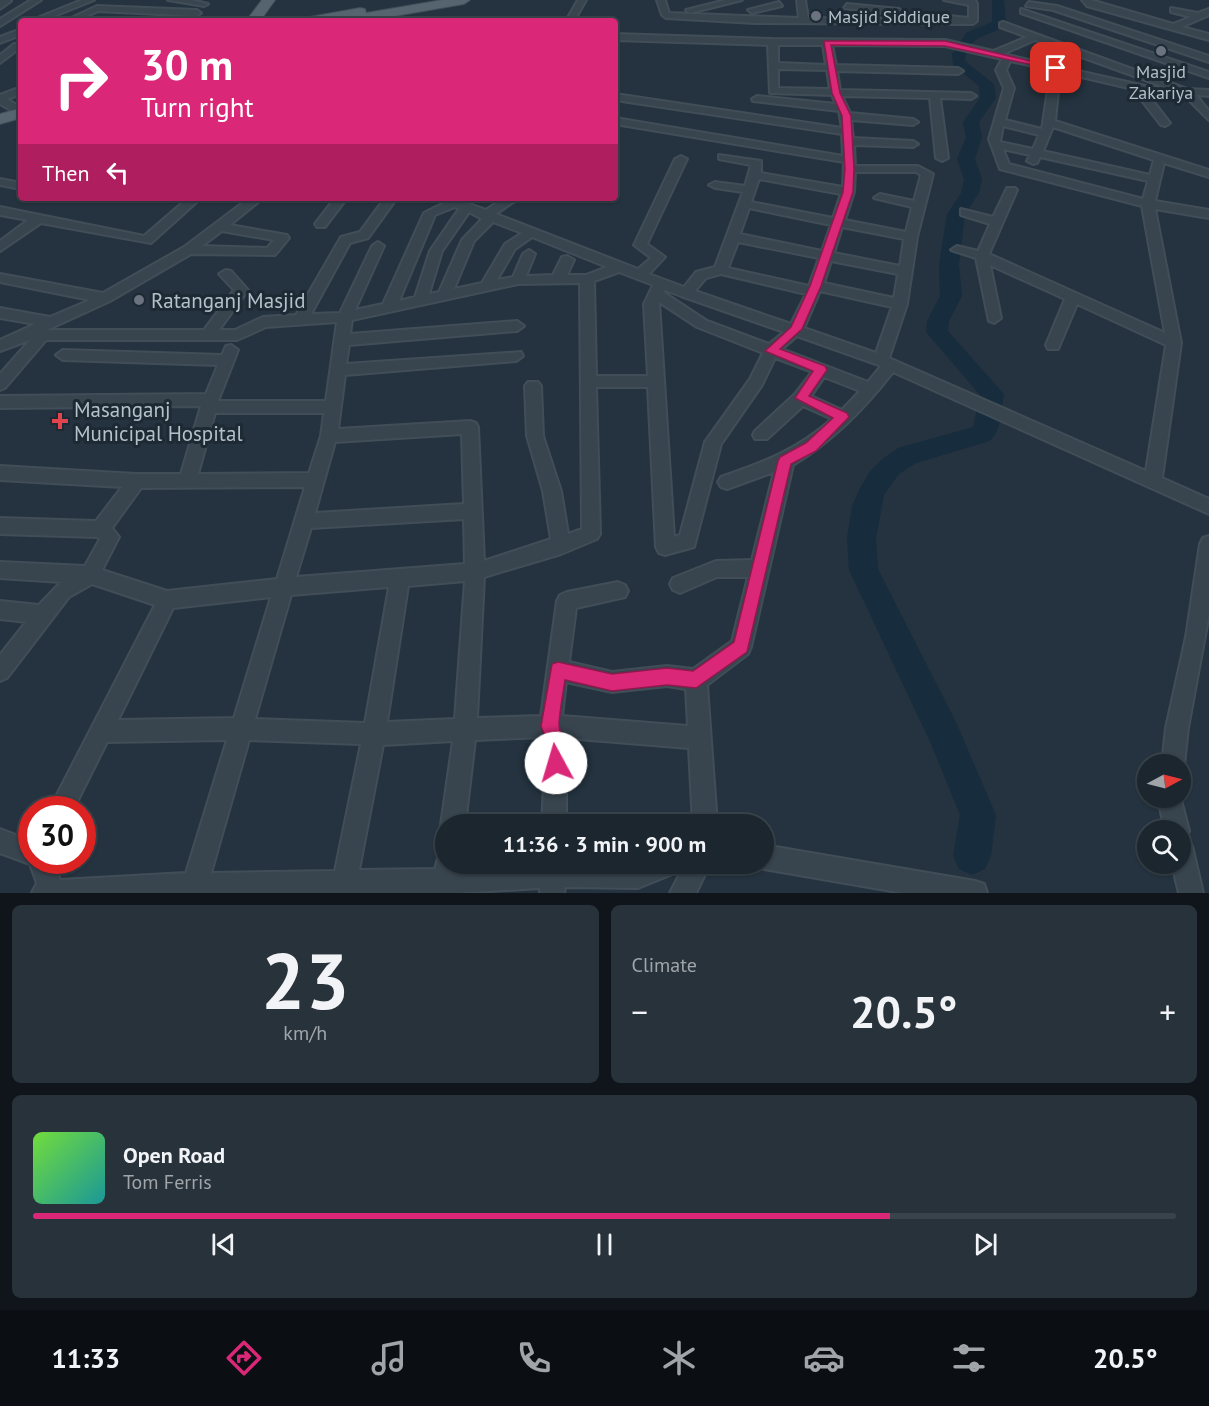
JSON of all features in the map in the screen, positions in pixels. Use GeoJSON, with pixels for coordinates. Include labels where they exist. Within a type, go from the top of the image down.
{"type":"FeatureCollection","features":[{"type":"Feature","properties":{"kind":"main road"},"geometry":{"type":"LineString","coordinates":[[327,18],[431,0]]}},
{"type":"Feature","properties":{"kind":"main road"},"geometry":{"type":"LineString","coordinates":[[360,18],[464,0]]}},
{"type":"Feature","properties":{"kind":"main road"},"geometry":{"type":"LineString","coordinates":[[255,18],[266,4]]}},
{"type":"Feature","properties":{"kind":"main road"},"geometry":{"type":"LineString","coordinates":[[0,119],[18,115]]}},
{"type":"Feature","properties":{"kind":"main road"},"geometry":{"type":"LineString","coordinates":[[0,126],[18,116]]}},
{"type":"Feature","properties":{"kind":"street"},"geometry":{"type":"LineString","coordinates":[[0,23],[37,0]]}},
{"type":"Feature","properties":{"kind":"street"},"geometry":{"type":"LineString","coordinates":[[73,0],[87,1]]}},
{"type":"Feature","properties":{"kind":"street"},"geometry":{"type":"LineString","coordinates":[[107,9],[120,0]]}},
{"type":"Feature","properties":{"kind":"street"},"geometry":{"type":"LineString","coordinates":[[171,0],[206,2]]}},
{"type":"Feature","properties":{"kind":"street"},"geometry":{"type":"LineString","coordinates":[[572,18],[582,0]]}},
{"type":"Feature","properties":{"kind":"street"},"geometry":{"type":"LineString","coordinates":[[661,0],[666,15]]}},
{"type":"Feature","properties":{"kind":"street"},"geometry":{"type":"LineString","coordinates":[[666,15],[738,0],[753,15],[755,41]]}},
{"type":"Feature","properties":{"kind":"street"},"geometry":{"type":"LineString","coordinates":[[801,0],[804,20]]}},
{"type":"Feature","properties":{"kind":"street"},"geometry":{"type":"LineString","coordinates":[[854,32],[846,3],[973,21],[972,2],[948,0]]}},
{"type":"Feature","properties":{"kind":"street"},"geometry":{"type":"LineString","coordinates":[[0,1],[7,1],[0,7]]}},
{"type":"Feature","properties":{"kind":"street"},"geometry":{"type":"LineString","coordinates":[[42,18],[87,1]]}},
{"type":"Feature","properties":{"kind":"street"},"geometry":{"type":"LineString","coordinates":[[193,18],[206,2]]}},
{"type":"Feature","properties":{"kind":"street"},"geometry":{"type":"LineString","coordinates":[[1085,3],[1152,16],[1209,37]]}},
{"type":"Feature","properties":{"kind":"street"},"geometry":{"type":"LineString","coordinates":[[753,15],[779,4]]}},
{"type":"Feature","properties":{"kind":"street"},"geometry":{"type":"LineString","coordinates":[[1025,5],[1069,4]]}},
{"type":"Feature","properties":{"kind":"street"},"geometry":{"type":"LineString","coordinates":[[1025,5],[1054,8],[1209,59]]}},
{"type":"Feature","properties":{"kind":"street"},"geometry":{"type":"LineString","coordinates":[[1025,5],[1209,75]]}},
{"type":"Feature","properties":{"kind":"street"},"geometry":{"type":"LineString","coordinates":[[75,18],[97,8],[197,14]]}},
{"type":"Feature","properties":{"kind":"street"},"geometry":{"type":"LineString","coordinates":[[1174,10],[1197,16]]}},
{"type":"Feature","properties":{"kind":"street"},"geometry":{"type":"LineString","coordinates":[[116,18],[138,11]]}},
{"type":"Feature","properties":{"kind":"street"},"geometry":{"type":"LineString","coordinates":[[1105,78],[1174,26],[1209,12]]}},
{"type":"Feature","properties":{"kind":"street"},"geometry":{"type":"LineString","coordinates":[[666,15],[753,15],[804,20],[854,32],[952,44],[1154,91],[1209,93]]}},
{"type":"Feature","properties":{"kind":"street"},"geometry":{"type":"LineString","coordinates":[[618,36],[827,43],[854,32],[957,20]]}},
{"type":"Feature","properties":{"kind":"street"},"geometry":{"type":"LineString","coordinates":[[1003,25],[1188,93],[1209,117]]}},
{"type":"Feature","properties":{"kind":"street"},"geometry":{"type":"LineString","coordinates":[[0,34],[18,27]]}},
{"type":"Feature","properties":{"kind":"street"},"geometry":{"type":"LineString","coordinates":[[0,40],[18,33]]}},
{"type":"Feature","properties":{"kind":"street"},"geometry":{"type":"LineString","coordinates":[[994,54],[1034,37]]}},
{"type":"Feature","properties":{"kind":"street"},"geometry":{"type":"LineString","coordinates":[[773,42],[772,91],[971,96]]}},
{"type":"Feature","properties":{"kind":"street"},"geometry":{"type":"LineString","coordinates":[[658,288],[651,304],[665,547],[688,541],[713,442],[757,381],[771,351],[796,329],[815,288],[848,192],[848,137],[844,112],[836,93],[827,43]]}},
{"type":"Feature","properties":{"kind":"street"},"geometry":{"type":"LineString","coordinates":[[0,45],[18,46]]}},
{"type":"Feature","properties":{"kind":"street"},"geometry":{"type":"LineString","coordinates":[[0,60],[18,47]]}},
{"type":"Feature","properties":{"kind":"street"},"geometry":{"type":"LineString","coordinates":[[1051,66],[1075,51]]}},
{"type":"Feature","properties":{"kind":"street"},"geometry":{"type":"LineString","coordinates":[[1007,57],[1001,71],[1009,88],[994,140],[1004,167],[1028,171],[1148,204],[1209,214]]}},
{"type":"Feature","properties":{"kind":"street"},"geometry":{"type":"LineString","coordinates":[[773,66],[958,71]]}},
{"type":"Feature","properties":{"kind":"street"},"geometry":{"type":"LineString","coordinates":[[1028,171],[1048,128],[1055,85],[1051,66]]}},
{"type":"Feature","properties":{"kind":"street"},"geometry":{"type":"LineString","coordinates":[[1136,86],[1165,123]]}},
{"type":"Feature","properties":{"kind":"street"},"geometry":{"type":"LineString","coordinates":[[0,99],[18,91]]}},
{"type":"Feature","properties":{"kind":"street"},"geometry":{"type":"LineString","coordinates":[[935,96],[942,158]]}},
{"type":"Feature","properties":{"kind":"street"},"geometry":{"type":"LineString","coordinates":[[618,98],[848,137],[913,144]]}},
{"type":"Feature","properties":{"kind":"street"},"geometry":{"type":"LineString","coordinates":[[0,99],[18,112]]}},
{"type":"Feature","properties":{"kind":"street"},"geometry":{"type":"LineString","coordinates":[[757,99],[913,122]]}},
{"type":"Feature","properties":{"kind":"street"},"geometry":{"type":"LineString","coordinates":[[655,128],[669,107]]}},
{"type":"Feature","properties":{"kind":"street"},"geometry":{"type":"LineString","coordinates":[[618,122],[849,164],[922,171],[927,174],[911,237],[907,272],[886,362],[872,389],[811,447],[785,461],[727,482]]}},
{"type":"Feature","properties":{"kind":"street"},"geometry":{"type":"LineString","coordinates":[[1001,122],[1048,128],[1160,158],[1209,174]]}},
{"type":"Feature","properties":{"kind":"street"},"geometry":{"type":"LineString","coordinates":[[996,144],[1154,179]]}},
{"type":"Feature","properties":{"kind":"street"},"geometry":{"type":"LineString","coordinates":[[721,270],[750,190],[757,163],[723,157]]}},
{"type":"Feature","properties":{"kind":"street"},"geometry":{"type":"LineString","coordinates":[[1153,482],[1174,343],[1148,204],[1160,158]]}},
{"type":"Feature","properties":{"kind":"street"},"geometry":{"type":"LineString","coordinates":[[640,275],[659,257],[640,245],[681,159]]}},
{"type":"Feature","properties":{"kind":"street"},"geometry":{"type":"LineString","coordinates":[[755,175],[848,192]]}},
{"type":"Feature","properties":{"kind":"street"},"geometry":{"type":"LineString","coordinates":[[0,182],[18,185]]}},
{"type":"Feature","properties":{"kind":"street"},"geometry":{"type":"LineString","coordinates":[[715,185],[750,190]]}},
{"type":"Feature","properties":{"kind":"street"},"geometry":{"type":"LineString","coordinates":[[994,318],[982,255],[1011,190]]}},
{"type":"Feature","properties":{"kind":"street"},"geometry":{"type":"LineString","coordinates":[[880,198],[919,205]]}},
{"type":"Feature","properties":{"kind":"street"},"geometry":{"type":"LineString","coordinates":[[0,211],[147,240],[192,201]]}},
{"type":"Feature","properties":{"kind":"street"},"geometry":{"type":"LineString","coordinates":[[0,384],[36,335],[189,249],[253,201]]}},
{"type":"Feature","properties":{"kind":"street"},"geometry":{"type":"LineString","coordinates":[[321,224],[339,201]]}},
{"type":"Feature","properties":{"kind":"street"},"geometry":{"type":"LineString","coordinates":[[302,318],[345,240],[364,235],[389,201]]}},
{"type":"Feature","properties":{"kind":"street"},"geometry":{"type":"LineString","coordinates":[[444,295],[468,240],[508,201]]}},
{"type":"Feature","properties":{"kind":"street"},"geometry":{"type":"LineString","coordinates":[[420,299],[436,251],[457,202]]}},
{"type":"Feature","properties":{"kind":"street"},"geometry":{"type":"LineString","coordinates":[[388,309],[430,213],[457,202],[489,217],[640,275],[702,324],[872,389]]}},
{"type":"Feature","properties":{"kind":"street"},"geometry":{"type":"LineString","coordinates":[[745,204],[911,237]]}},
{"type":"Feature","properties":{"kind":"street"},"geometry":{"type":"LineString","coordinates":[[965,212],[997,222]]}},
{"type":"Feature","properties":{"kind":"street"},"geometry":{"type":"LineString","coordinates":[[2,243],[38,219]]}},
{"type":"Feature","properties":{"kind":"street"},"geometry":{"type":"LineString","coordinates":[[189,249],[270,252],[283,238],[221,227]]}},
{"type":"Feature","properties":{"kind":"street"},"geometry":{"type":"LineString","coordinates":[[485,289],[510,248],[530,233]]}},
{"type":"Feature","properties":{"kind":"street"},"geometry":{"type":"LineString","coordinates":[[734,237],[907,272]]}},
{"type":"Feature","properties":{"kind":"street"},"geometry":{"type":"LineString","coordinates":[[195,885],[329,436],[345,317],[378,246]]}},
{"type":"Feature","properties":{"kind":"street"},"geometry":{"type":"LineString","coordinates":[[957,250],[982,255],[1174,343]]}},
{"type":"Feature","properties":{"kind":"street"},"geometry":{"type":"LineString","coordinates":[[518,280],[529,254]]}},
{"type":"Feature","properties":{"kind":"street"},"geometry":{"type":"LineString","coordinates":[[558,279],[567,260]]}},
{"type":"Feature","properties":{"kind":"street"},"geometry":{"type":"LineString","coordinates":[[3,344],[36,335],[237,335],[263,322],[345,317],[388,309],[420,299],[485,289],[518,280],[587,279],[619,267]]}},
{"type":"Feature","properties":{"kind":"street"},"geometry":{"type":"LineString","coordinates":[[686,293],[701,275],[721,270],[900,304]]}},
{"type":"Feature","properties":{"kind":"street"},"geometry":{"type":"LineString","coordinates":[[208,335],[241,290],[226,274]]}},
{"type":"Feature","properties":{"kind":"street"},"geometry":{"type":"LineString","coordinates":[[0,278],[105,298]]}},
{"type":"Feature","properties":{"kind":"street"},"geometry":{"type":"LineString","coordinates":[[0,570],[90,575],[167,600],[284,587],[475,572],[561,546],[591,534],[587,279]]}},
{"type":"Feature","properties":{"kind":"street"},"geometry":{"type":"LineString","coordinates":[[658,288],[686,293],[796,329],[886,362],[1209,507]]}},
{"type":"Feature","properties":{"kind":"street"},"geometry":{"type":"LineString","coordinates":[[1053,345],[1072,297]]}},
{"type":"Feature","properties":{"kind":"street"},"geometry":{"type":"LineString","coordinates":[[0,313],[55,323]]}},
{"type":"Feature","properties":{"kind":"street"},"geometry":{"type":"LineString","coordinates":[[343,340],[517,326]]}},
{"type":"Feature","properties":{"kind":"street"},"geometry":{"type":"LineString","coordinates":[[187,482],[210,403],[237,335]]}},
{"type":"Feature","properties":{"kind":"street"},"geometry":{"type":"LineString","coordinates":[[63,355],[226,360]]}},
{"type":"Feature","properties":{"kind":"street"},"geometry":{"type":"LineString","coordinates":[[339,370],[516,357]]}},
{"type":"Feature","properties":{"kind":"street"},"geometry":{"type":"LineString","coordinates":[[761,435],[801,398],[821,370]]}},
{"type":"Feature","properties":{"kind":"street"},"geometry":{"type":"LineString","coordinates":[[587,381],[656,381]]}},
{"type":"Feature","properties":{"kind":"street"},"geometry":{"type":"LineString","coordinates":[[533,386],[535,436],[552,491],[561,546]]}},
{"type":"Feature","properties":{"kind":"street"},"geometry":{"type":"LineString","coordinates":[[801,398],[842,417]]}},
{"type":"Feature","properties":{"kind":"street"},"geometry":{"type":"LineString","coordinates":[[0,402],[210,403],[333,407]]}},
{"type":"Feature","properties":{"kind":"street"},"geometry":{"type":"LineString","coordinates":[[329,436],[470,427],[475,572],[465,731],[454,814]]}},
{"type":"Feature","properties":{"kind":"street"},"geometry":{"type":"LineString","coordinates":[[558,670],[612,682],[667,676],[696,680],[741,647],[785,461]]}},
{"type":"Feature","properties":{"kind":"street"},"geometry":{"type":"LineString","coordinates":[[0,473],[136,481],[315,480]]}},
{"type":"Feature","properties":{"kind":"street"},"geometry":{"type":"LineString","coordinates":[[101,530],[136,481]]}},
{"type":"Feature","properties":{"kind":"street"},"geometry":{"type":"LineString","coordinates":[[302,521],[472,511]]}},
{"type":"Feature","properties":{"kind":"street"},"geometry":{"type":"LineString","coordinates":[[0,526],[101,530],[110,537],[90,575],[62,591],[43,615],[10,646],[0,671]]}},
{"type":"Feature","properties":{"kind":"street"},"geometry":{"type":"LineString","coordinates":[[1174,754],[1177,728],[1196,637],[1209,544]]}},
{"type":"Feature","properties":{"kind":"street"},"geometry":{"type":"LineString","coordinates":[[680,584],[716,569],[759,568]]}},
{"type":"Feature","properties":{"kind":"street"},"geometry":{"type":"LineString","coordinates":[[344,887],[374,734],[400,577]]}},
{"type":"Feature","properties":{"kind":"street"},"geometry":{"type":"LineString","coordinates":[[554,814],[556,742],[550,726],[567,601],[618,591]]}},
{"type":"Feature","properties":{"kind":"street"},"geometry":{"type":"LineString","coordinates":[[68,796],[167,600]]}},
{"type":"Feature","properties":{"kind":"street"},"geometry":{"type":"LineString","coordinates":[[0,610],[43,615]]}},
{"type":"Feature","properties":{"kind":"street"},"geometry":{"type":"LineString","coordinates":[[696,680],[704,814]]}},
{"type":"Feature","properties":{"kind":"street"},"geometry":{"type":"LineString","coordinates":[[102,731],[241,729],[374,734],[550,726],[699,738]]}},
{"type":"Feature","properties":{"kind":"street"},"geometry":{"type":"LineString","coordinates":[[0,842],[18,848]]}},
{"type":"Feature","properties":{"kind":"street"},"geometry":{"type":"LineString","coordinates":[[774,858],[975,893]]}},
{"type":"Feature","properties":{"kind":"street"},"geometry":{"type":"LineString","coordinates":[[45,874],[51,892],[195,885],[248,888],[398,888],[446,879],[638,876],[643,874]]}},
{"type":"Feature","properties":{"kind":"street"},"geometry":{"type":"LineString","coordinates":[[682,893],[692,874]]}},
{"type":"Feature","properties":{"kind":"street"},"geometry":{"type":"LineString","coordinates":[[1187,874],[1191,893]]}},
{"type":"Feature","properties":{"kind":"waterway"},"geometry":{"type":"LineString","coordinates":[[972,856],[978,815],[944,734],[864,570],[862,538],[866,506],[871,492],[890,467],[908,455],[954,444],[984,433],[992,394],[937,332],[938,321],[951,296],[949,265],[956,214],[970,193],[973,179],[966,159],[974,137],[971,122],[988,98],[986,84],[958,62],[959,54],[961,47],[971,36],[999,24],[998,0]]}},
{"type":"Feature","properties":{"kind":"place","name":"Masjid Siddique"},"geometry":{"type":"Point","coordinates":[816,16]}},
{"type":"Feature","properties":{"kind":"place","name":"Masjid Zakariya"},"geometry":{"type":"Point","coordinates":[1161,51]}},
{"type":"Feature","properties":{"kind":"place","name":"Ratanganj Masjid"},"geometry":{"type":"Point","coordinates":[139,300]}},
{"type":"Feature","properties":{"kind":"place","name":"Masanganj Municipal Hospital"},"geometry":{"type":"Point","coordinates":[60,421]}},
{"type":"Feature","properties":{"kind":"route"},"geometry":{"type":"LineString","coordinates":[[556,763],[556,742],[550,726],[558,670],[594,680],[612,682],[667,676],[696,680],[741,647],[785,461],[811,447],[842,417],[801,398],[821,370],[771,351],[796,329],[816,286],[848,192],[850,169],[846,116],[836,93],[827,43],[952,44],[1056,68]]}}]}
